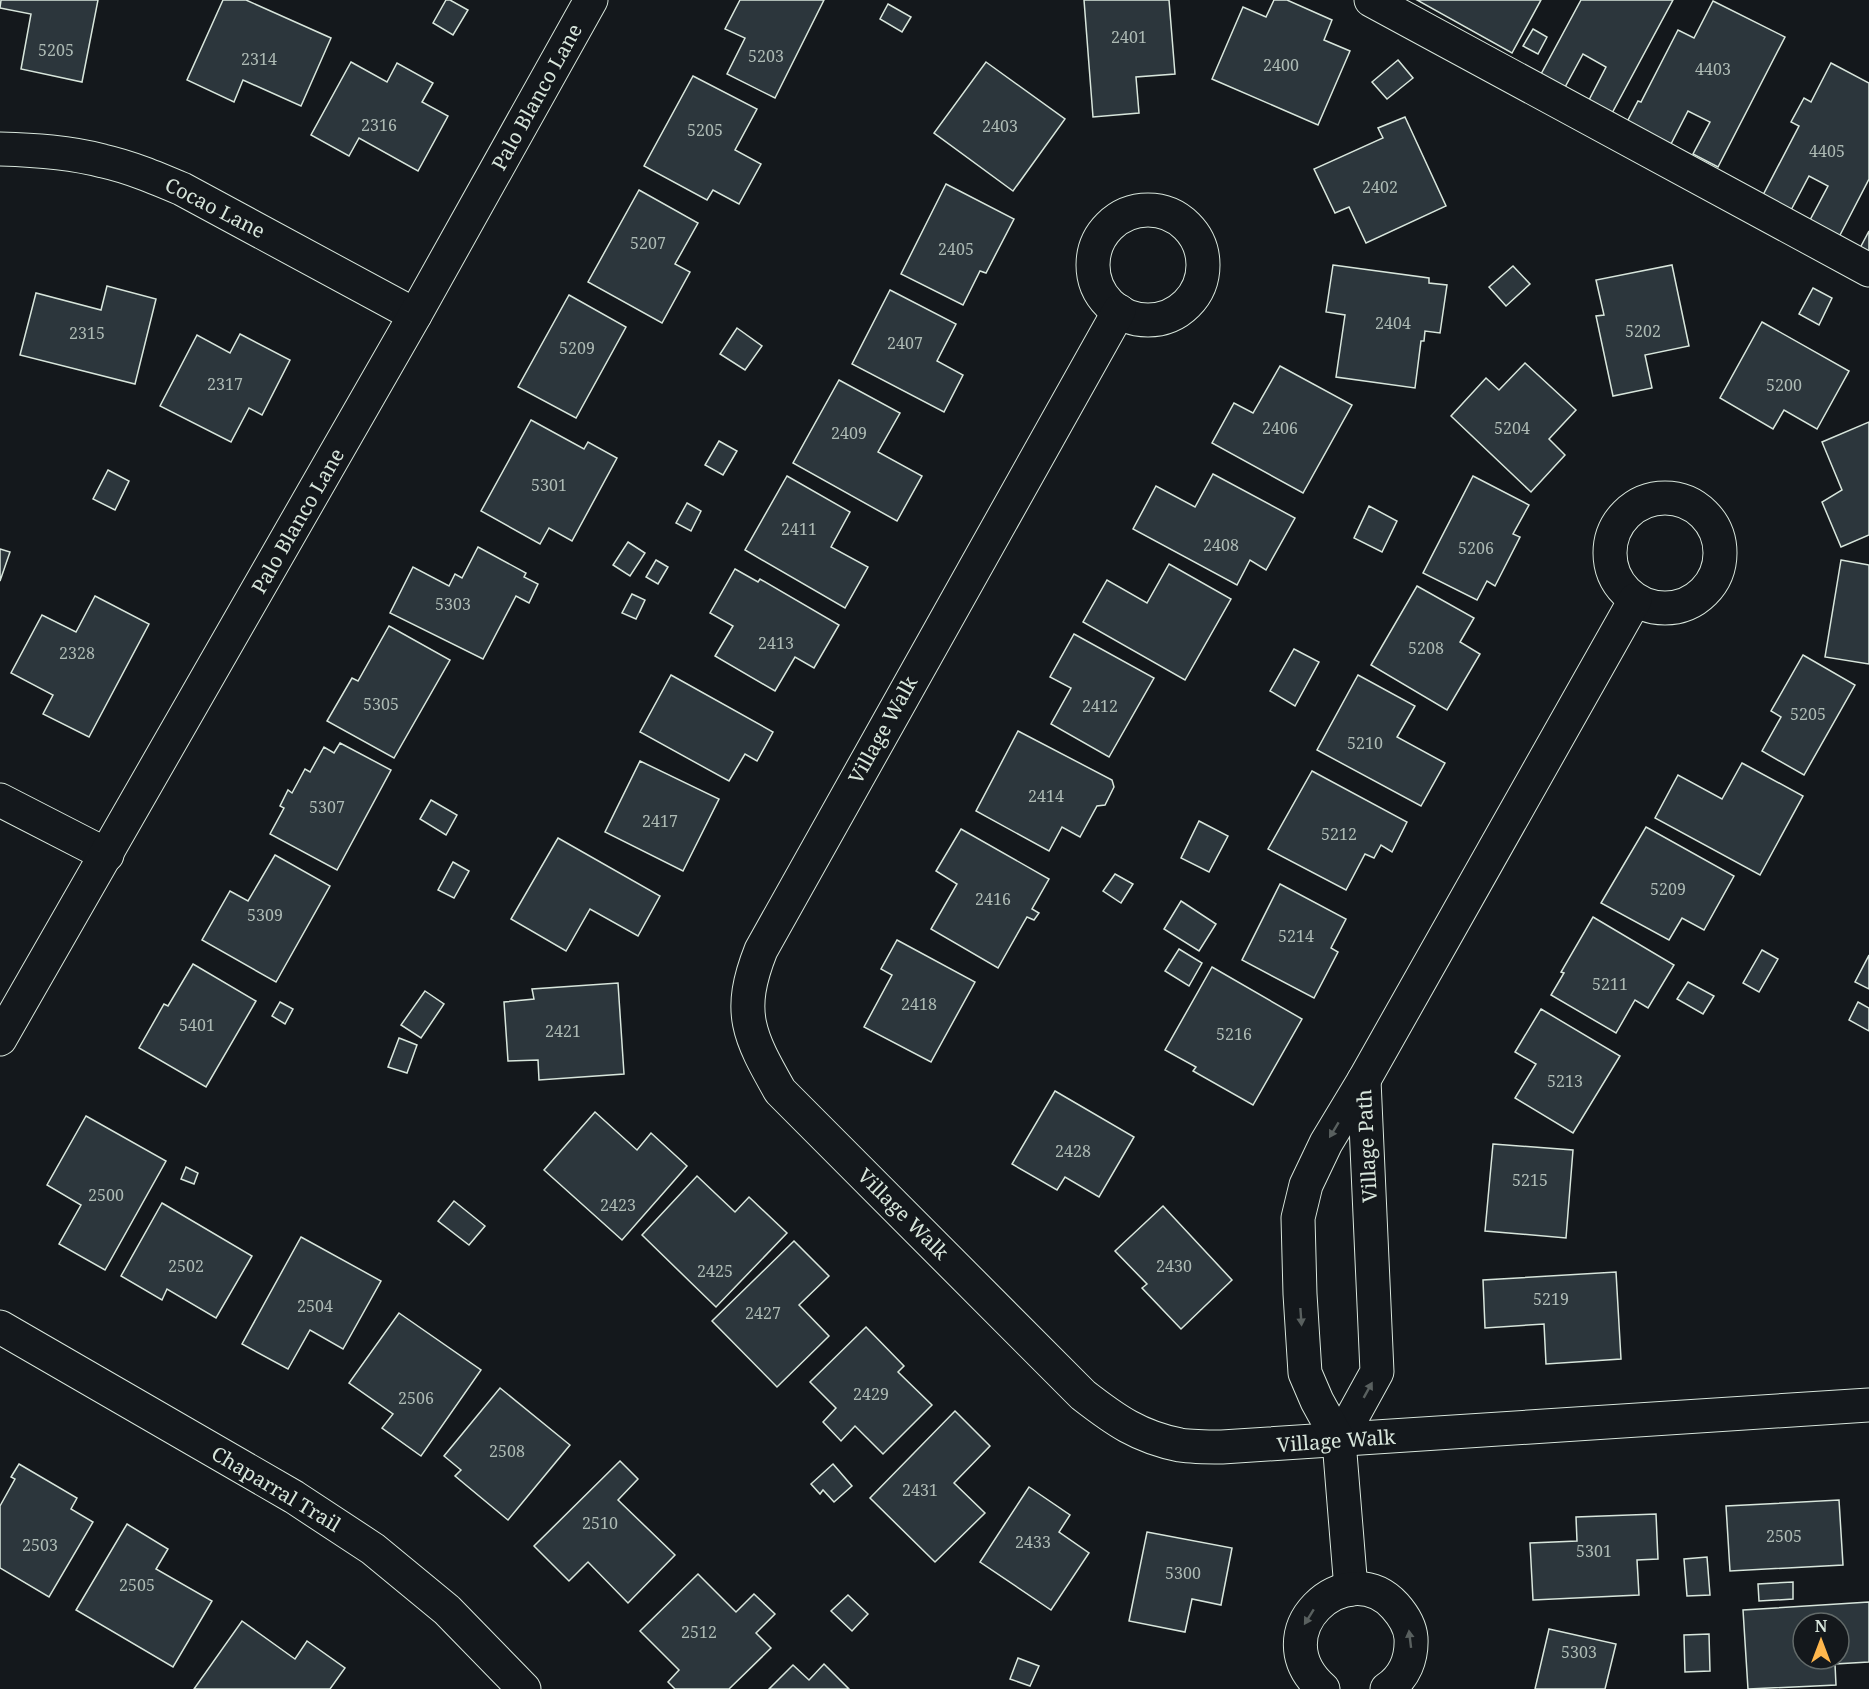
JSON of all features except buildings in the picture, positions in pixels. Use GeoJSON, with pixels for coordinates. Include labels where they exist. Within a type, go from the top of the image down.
{"type":"FeatureCollection","features":[{"type":"Feature","properties":{"kind":"street","name":"Palo Blanco Lane"},"geometry":{"type":"LineString","coordinates":[[0,1039],[415,315],[591,0]]}},
{"type":"Feature","properties":{"kind":"street"},"geometry":{"type":"LineString","coordinates":[[1371,0],[1869,270]]}},
{"type":"Feature","properties":{"kind":"street","name":"Cocao Lane"},"geometry":{"type":"LineString","coordinates":[[0,149],[61,153],[103,161],[142,173],[182,189],[415,315]]}},
{"type":"Feature","properties":{"kind":"street","name":"Village Walk"},"geometry":{"type":"LineString","coordinates":[[1119,312],[770,932],[753,970],[747,1002],[749,1025],[756,1048],[780,1090],[1083,1395],[1114,1419],[1149,1437],[1181,1445],[1222,1448],[1869,1405]]}},
{"type":"Feature","properties":{"kind":"street"},"geometry":{"type":"LineString","coordinates":[[1364,1080],[1635,600]]}},
{"type":"Feature","properties":{"kind":"street"},"geometry":{"type":"LineString","coordinates":[[0,800],[107,855]]}},
{"type":"Feature","properties":{"kind":"street","name":"Village Path"},"geometry":{"type":"LineString","coordinates":[[1339,1441],[1377,1372],[1364,1080]]}},
{"type":"Feature","properties":{"kind":"street","name":"Village Path"},"geometry":{"type":"LineString","coordinates":[[1339,1441],[1305,1373],[1298,1218],[1306,1185],[1326,1143],[1364,1080]]}},
{"type":"Feature","properties":{"kind":"street","name":"Chaparral Trail"},"geometry":{"type":"LineString","coordinates":[[0,1327],[294,1497],[373,1549],[447,1610],[524,1689]]}},
{"type":"Feature","properties":{"kind":"street"},"geometry":{"type":"LineString","coordinates":[[1339,1441],[1351,1589]]}},
{"type":"Feature","properties":{"kind":"street"},"geometry":{"type":"LineString","coordinates":[[1323,1689],[1312,1680],[1304,1664],[1300,1647],[1302,1628],[1310,1612],[1323,1600],[1339,1592],[1357,1588],[1375,1592],[1390,1601],[1403,1614],[1410,1631],[1411,1650],[1406,1668],[1388,1689]]}}]}
